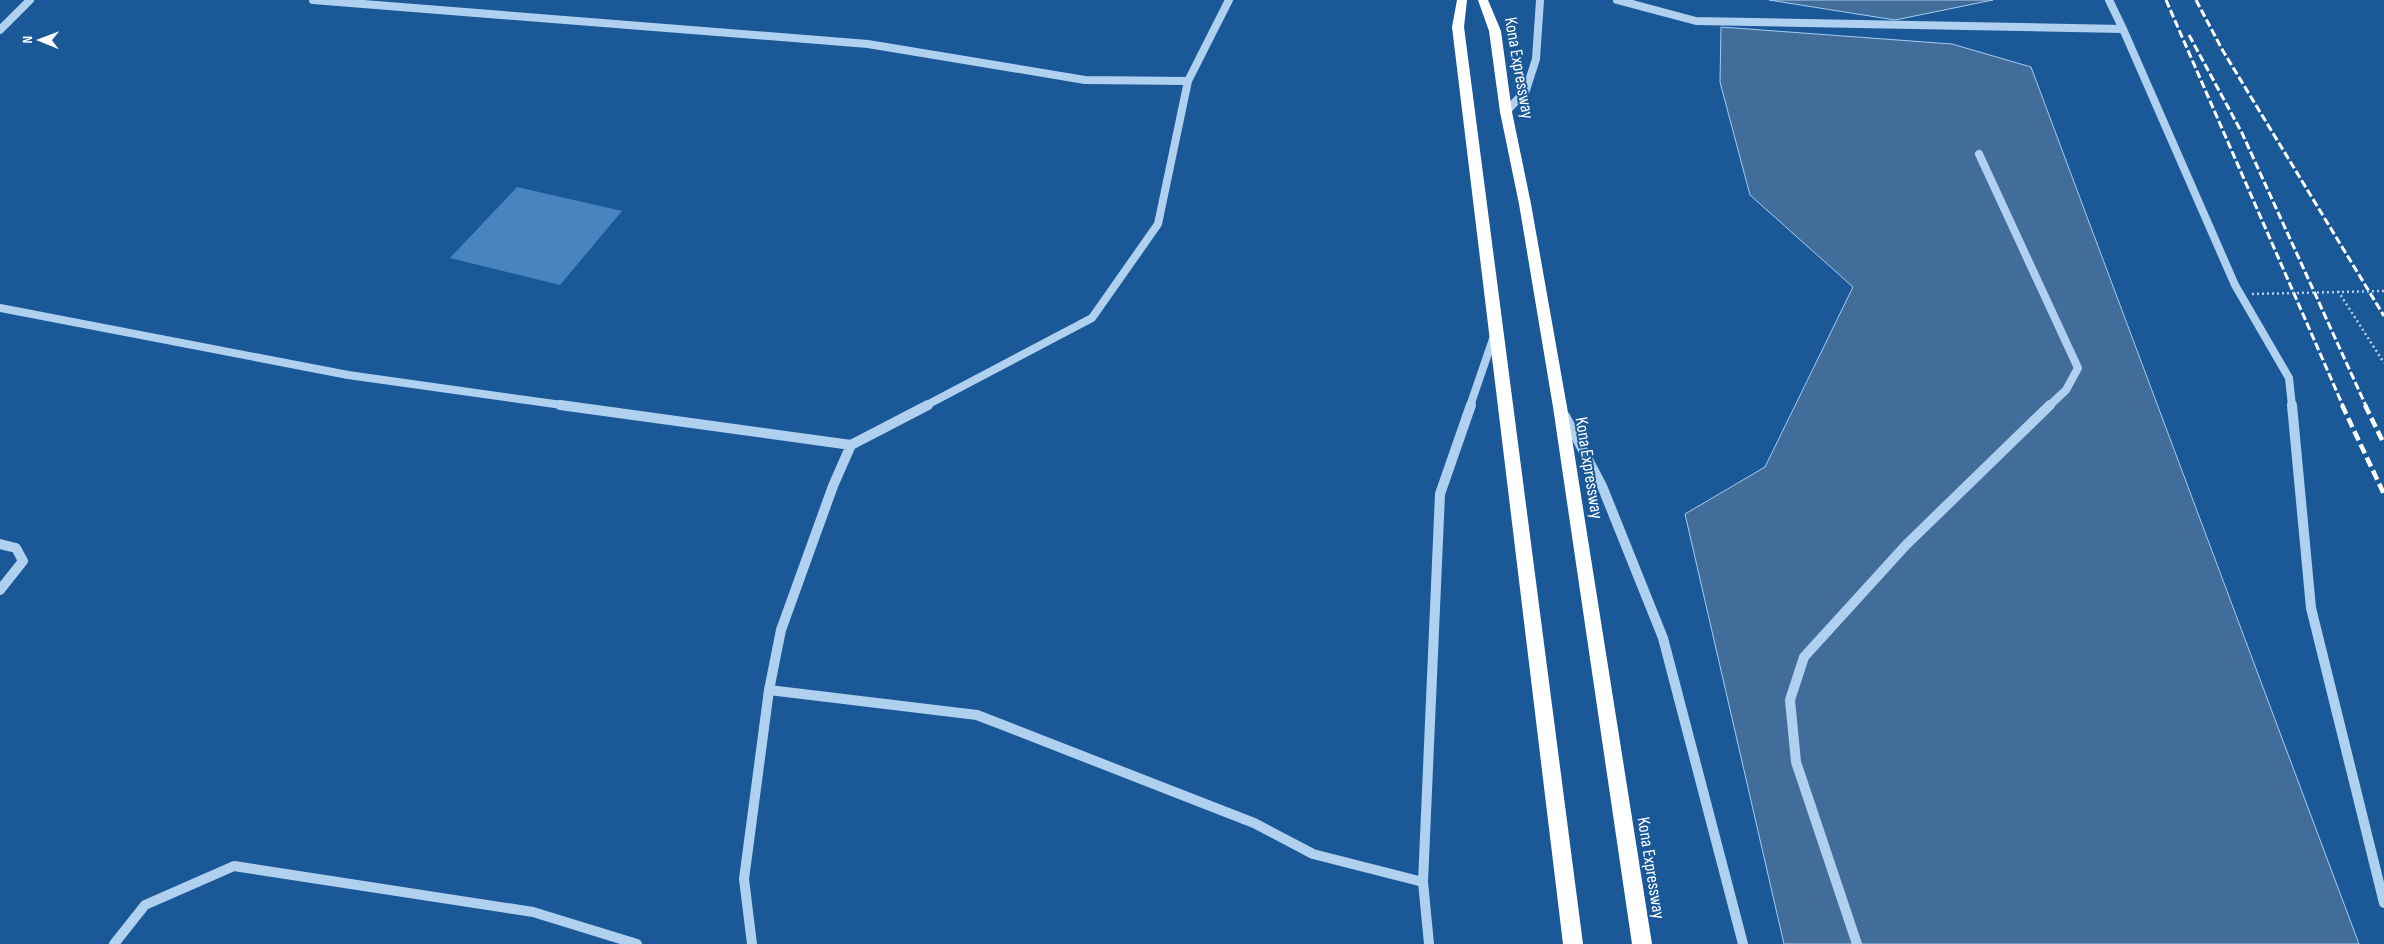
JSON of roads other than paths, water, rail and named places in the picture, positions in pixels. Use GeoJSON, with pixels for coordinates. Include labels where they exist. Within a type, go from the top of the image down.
{"type":"FeatureCollection","features":[{"type":"Feature","properties":{"kind":"highway"},"geometry":{"type":"LineString","coordinates":[[1462,0],[1458,27],[1573,944]]}},
{"type":"Feature","properties":{"kind":"highway","name":"Kona Expressway"},"geometry":{"type":"LineString","coordinates":[[1484,0],[1495,30],[1506,112],[1525,204],[1560,407],[1642,944]]}},
{"type":"Feature","properties":{"kind":"street"},"geometry":{"type":"LineString","coordinates":[[0,30],[30,0]]}},
{"type":"Feature","properties":{"kind":"street"},"geometry":{"type":"LineString","coordinates":[[312,0],[868,44],[1086,80],[1188,82]]}},
{"type":"Feature","properties":{"kind":"street"},"geometry":{"type":"LineString","coordinates":[[0,308],[348,375],[851,446],[1092,318],[1158,224],[1188,82],[1228,0]]}},
{"type":"Feature","properties":{"kind":"street"},"geometry":{"type":"LineString","coordinates":[[1506,112],[1526,90],[1536,59],[1540,0]]}},
{"type":"Feature","properties":{"kind":"street"},"geometry":{"type":"LineString","coordinates":[[1617,0],[1696,21],[2123,29]]}},
{"type":"Feature","properties":{"kind":"street"},"geometry":{"type":"LineString","coordinates":[[2109,0],[2235,285],[2289,378],[2311,608],[2384,903]]}},
{"type":"Feature","properties":{"kind":"street"},"geometry":{"type":"LineString","coordinates":[[1857,944],[1796,762],[1790,700],[1804,657],[1906,545],[2012,440],[2066,390],[2078,368],[1979,154]]}},
{"type":"Feature","properties":{"kind":"street"},"geometry":{"type":"LineString","coordinates":[[1429,944],[1423,882],[1440,494],[1497,329]]}},
{"type":"Feature","properties":{"kind":"street"},"geometry":{"type":"LineString","coordinates":[[1560,407],[1602,486],[1663,638],[1743,944]]}},
{"type":"Feature","properties":{"kind":"street"},"geometry":{"type":"LineString","coordinates":[[752,944],[744,879],[769,690],[781,630],[833,486],[851,446]]}},
{"type":"Feature","properties":{"kind":"street"},"geometry":{"type":"LineString","coordinates":[[0,544],[16,548],[23,561],[0,590]]}},
{"type":"Feature","properties":{"kind":"street"},"geometry":{"type":"LineString","coordinates":[[769,690],[977,715],[1254,823],[1313,854],[1423,882]]}},
{"type":"Feature","properties":{"kind":"street"},"geometry":{"type":"LineString","coordinates":[[114,944],[145,905],[234,866],[532,912],[637,944]]}},
{"type":"Feature","properties":{"kind":"water"},"geometry":{"type":"Polygon","coordinates":[[[1769,0],[1993,0],[1895,20],[1769,0]]]}},
{"type":"Feature","properties":{"kind":"water"},"geometry":{"type":"Polygon","coordinates":[[[1721,27],[1952,44],[2031,67],[2359,944],[1784,944],[1685,514],[1765,467],[1853,287],[1750,195],[1720,82],[1721,27]]]}},
{"type":"Feature","properties":{"kind":"railway"},"geometry":{"type":"LineString","coordinates":[[2166,0],[2343,406]]}},
{"type":"Feature","properties":{"kind":"railway"},"geometry":{"type":"LineString","coordinates":[[2196,0],[2223,51],[2384,316]]}},
{"type":"Feature","properties":{"kind":"railway"},"geometry":{"type":"LineString","coordinates":[[2189,35],[2242,133],[2366,406]]}},
{"type":"Feature","properties":{"kind":"railway"},"geometry":{"type":"LineString","coordinates":[[2342,405],[2384,494]]}},
{"type":"Feature","properties":{"kind":"railway"},"geometry":{"type":"LineString","coordinates":[[2365,405],[2384,444]]}}]}
